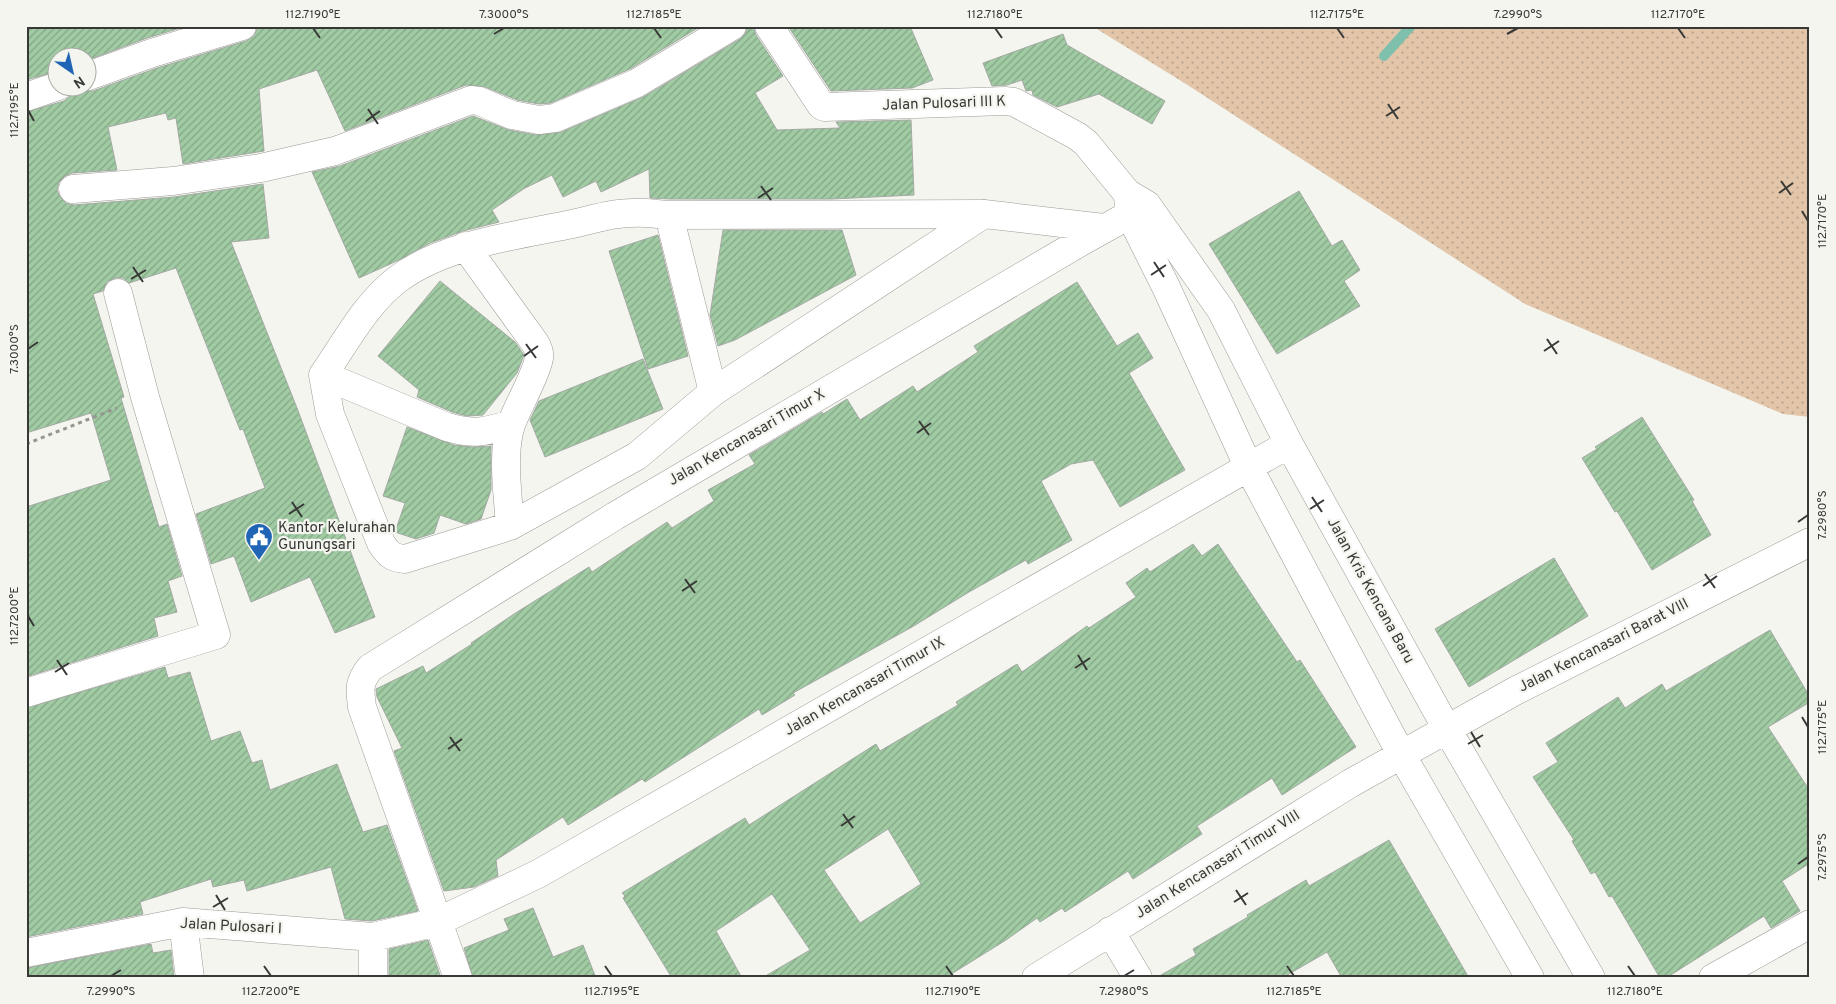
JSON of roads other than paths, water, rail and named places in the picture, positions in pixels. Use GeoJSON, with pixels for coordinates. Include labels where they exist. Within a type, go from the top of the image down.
{"type":"FeatureCollection","features":[{"type":"Feature","properties":{"kind":"street"},"geometry":{"type":"LineString","coordinates":[[98,72],[152,53],[242,26]]}},
{"type":"Feature","properties":{"kind":"street"},"geometry":{"type":"LineString","coordinates":[[73,189],[173,180],[261,168],[336,151],[471,100],[520,117],[539,120],[555,118],[637,83],[732,26]]}},
{"type":"Feature","properties":{"kind":"street","name":"Jalan Pulosari III K"},"geometry":{"type":"LineString","coordinates":[[770,26],[824,107],[1014,102],[1077,136],[1086,143],[1135,204]]}},
{"type":"Feature","properties":{"kind":"street"},"geometry":{"type":"LineString","coordinates":[[26,97],[48,89]]}},
{"type":"Feature","properties":{"kind":"street"},"geometry":{"type":"LineString","coordinates":[[1135,204],[1166,287],[1249,468],[1401,754],[1530,978]]}},
{"type":"Feature","properties":{"kind":"street","name":"Jalan Kencanasari Timur X"},"geometry":{"type":"LineString","coordinates":[[437,922],[362,707],[360,686],[370,668],[615,516],[1104,228],[1135,204]]}},
{"type":"Feature","properties":{"kind":"street","name":"Jalan Kris Kencana Baru"},"geometry":{"type":"LineString","coordinates":[[1135,204],[1221,310],[1289,444],[1447,729],[1591,978]]}},
{"type":"Feature","properties":{"kind":"street"},"geometry":{"type":"LineString","coordinates":[[984,214],[713,392],[637,456],[510,526],[405,559],[395,558],[388,554],[381,543],[334,422],[323,375],[375,301],[399,278],[418,267],[465,246],[580,223],[604,216],[631,213],[669,215],[984,214],[1104,228]]}},
{"type":"Feature","properties":{"kind":"street"},"geometry":{"type":"LineString","coordinates":[[669,215],[713,392]]}},
{"type":"Feature","properties":{"kind":"street"},"geometry":{"type":"LineString","coordinates":[[465,246],[539,350],[538,363],[511,424],[506,461],[510,526]]}},
{"type":"Feature","properties":{"kind":"street"},"geometry":{"type":"LineString","coordinates":[[26,693],[216,635],[146,397],[118,293]]}},
{"type":"Feature","properties":{"kind":"street"},"geometry":{"type":"LineString","coordinates":[[323,375],[447,427],[465,432],[483,432],[511,424]]}},
{"type":"Feature","properties":{"kind":"street","name":"Jalan Kencanasari Timur IX"},"geometry":{"type":"LineString","coordinates":[[437,922],[538,874],[1289,444]]}},
{"type":"Feature","properties":{"kind":"street","name":"Jalan Kencanasari Barat VIII"},"geometry":{"type":"LineString","coordinates":[[1401,754],[1515,691],[1810,542]]}},
{"type":"Feature","properties":{"kind":"street","name":"Jalan Kencanasari Timur VIII"},"geometry":{"type":"LineString","coordinates":[[1036,978],[1401,754]]}},
{"type":"Feature","properties":{"kind":"street"},"geometry":{"type":"LineString","coordinates":[[183,922],[190,978]]}},
{"type":"Feature","properties":{"kind":"street","name":"Jalan Pulosari I"},"geometry":{"type":"LineString","coordinates":[[26,953],[183,922],[373,936],[437,922]]}},
{"type":"Feature","properties":{"kind":"street"},"geometry":{"type":"LineString","coordinates":[[437,922],[458,978]]}},
{"type":"Feature","properties":{"kind":"street"},"geometry":{"type":"LineString","coordinates":[[1713,978],[1810,924]]}},
{"type":"Feature","properties":{"kind":"street"},"geometry":{"type":"LineString","coordinates":[[1110,931],[1138,978]]}},
{"type":"Feature","properties":{"kind":"street"},"geometry":{"type":"LineString","coordinates":[[373,936],[373,978]]}},
{"type":"Feature","properties":{"kind":"waterway"},"geometry":{"type":"LineString","coordinates":[[1384,56],[1411,26]]}},
{"type":"Feature","properties":{"kind":"place","name":"Kantor Kelurahan Gunungsari"},"geometry":{"type":"Point","coordinates":[259,561]}}]}
